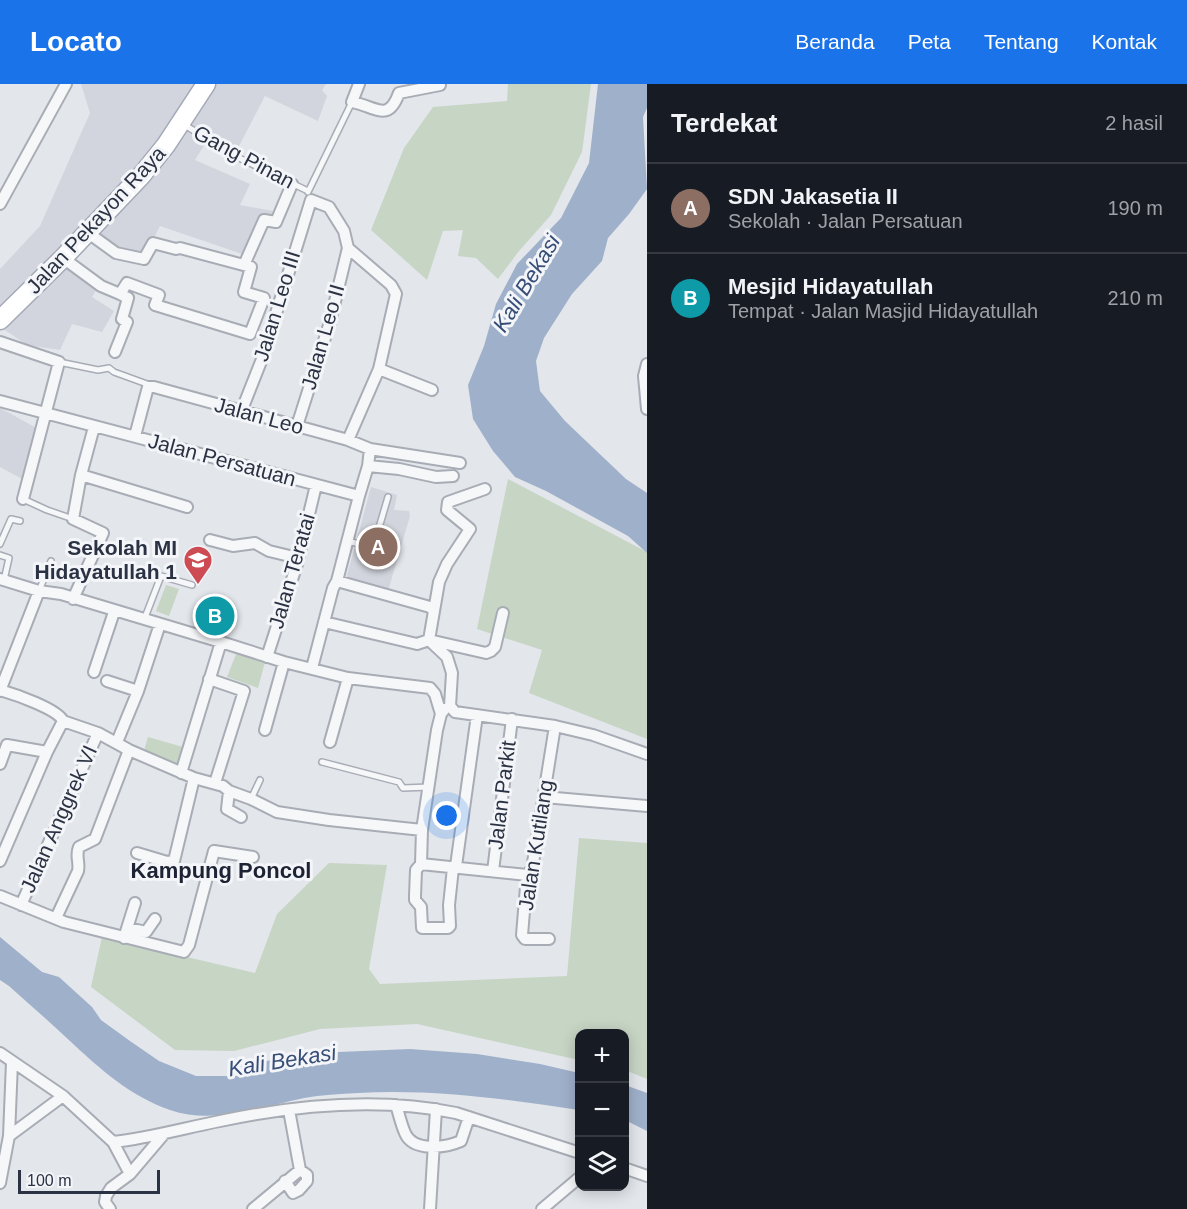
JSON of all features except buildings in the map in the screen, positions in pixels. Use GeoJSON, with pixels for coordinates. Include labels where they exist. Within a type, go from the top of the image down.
{"type":"FeatureCollection","features":[{"type":"Feature","properties":{"kind":"main road","name":"Jalan Pekayon Raya"},"geometry":{"type":"LineString","coordinates":[[0,320],[141,176],[181,123],[206,84]]}},
{"type":"Feature","properties":{"kind":"street"},"geometry":{"type":"LineString","coordinates":[[0,204],[66,84]]}},
{"type":"Feature","properties":{"kind":"street"},"geometry":{"type":"LineString","coordinates":[[359,84],[357,103],[383,111],[389,111],[394,107],[400,89],[440,85]]}},
{"type":"Feature","properties":{"kind":"street"},"geometry":{"type":"LineString","coordinates":[[244,265],[264,220],[276,222],[292,183]]}},
{"type":"Feature","properties":{"kind":"street"},"geometry":{"type":"LineString","coordinates":[[309,196],[329,207],[344,231],[348,248],[391,285],[396,294],[380,369],[348,440]]}},
{"type":"Feature","properties":{"kind":"street","name":"Jalan Leo III"},"geometry":{"type":"LineString","coordinates":[[242,412],[262,359],[309,196]]}},
{"type":"Feature","properties":{"kind":"street"},"geometry":{"type":"LineString","coordinates":[[87,232],[116,253],[144,259],[153,243],[251,267],[244,292],[264,298],[250,334],[155,305],[159,295],[127,283],[120,294]]}},
{"type":"Feature","properties":{"kind":"street","name":"Jalan Leo II"},"geometry":{"type":"LineString","coordinates":[[297,426],[330,322],[348,248]]}},
{"type":"Feature","properties":{"kind":"street"},"geometry":{"type":"LineString","coordinates":[[63,258],[101,286],[128,298],[122,319],[127,322],[115,352]]}},
{"type":"Feature","properties":{"kind":"street"},"geometry":{"type":"LineString","coordinates":[[0,342],[59,362],[23,499]]}},
{"type":"Feature","properties":{"kind":"street"},"geometry":{"type":"LineString","coordinates":[[647,364],[644,376],[647,409]]}},
{"type":"Feature","properties":{"kind":"street"},"geometry":{"type":"LineString","coordinates":[[380,369],[432,390]]}},
{"type":"Feature","properties":{"kind":"street"},"geometry":{"type":"LineString","coordinates":[[135,436],[148,387]]}},
{"type":"Feature","properties":{"kind":"street","name":"Jalan Leo"},"geometry":{"type":"LineString","coordinates":[[148,387],[348,440],[370,449],[460,463]]}},
{"type":"Feature","properties":{"kind":"street","name":"Jalan Persatuan"},"geometry":{"type":"LineString","coordinates":[[0,401],[359,496]]}},
{"type":"Feature","properties":{"kind":"street"},"geometry":{"type":"LineString","coordinates":[[73,599],[103,533],[73,519],[81,475],[94,427]]}},
{"type":"Feature","properties":{"kind":"street"},"geometry":{"type":"LineString","coordinates":[[312,668],[348,542],[368,466],[370,449]]}},
{"type":"Feature","properties":{"kind":"street"},"geometry":{"type":"LineString","coordinates":[[368,466],[399,469],[436,477],[453,476]]}},
{"type":"Feature","properties":{"kind":"street"},"geometry":{"type":"LineString","coordinates":[[81,475],[187,507]]}},
{"type":"Feature","properties":{"kind":"street","name":"Jalan Teratai"},"geometry":{"type":"LineString","coordinates":[[267,657],[298,558],[316,485]]}},
{"type":"Feature","properties":{"kind":"street"},"geometry":{"type":"LineString","coordinates":[[429,640],[439,582],[447,564],[470,529],[447,510],[448,502],[485,489]]}},
{"type":"Feature","properties":{"kind":"street"},"geometry":{"type":"LineString","coordinates":[[210,540],[233,546],[255,543],[269,551],[298,558]]}},
{"type":"Feature","properties":{"kind":"street"},"geometry":{"type":"LineString","coordinates":[[2,579],[284,662],[348,678],[430,688],[435,694],[441,714],[422,830],[421,864],[416,870],[415,900],[421,906],[422,928],[448,928],[450,926],[449,905],[477,715]]}},
{"type":"Feature","properties":{"kind":"street"},"geometry":{"type":"LineString","coordinates":[[337,581],[430,607],[433,610]]}},
{"type":"Feature","properties":{"kind":"street"},"geometry":{"type":"LineString","coordinates":[[39,591],[0,690],[60,715],[63,720],[98,733],[129,750],[181,773],[224,786],[229,791],[277,812],[422,830]]}},
{"type":"Feature","properties":{"kind":"street"},"geometry":{"type":"LineString","coordinates":[[94,672],[114,612]]}},
{"type":"Feature","properties":{"kind":"street"},"geometry":{"type":"LineString","coordinates":[[324,622],[417,645],[429,640],[486,653],[495,647],[503,613]]}},
{"type":"Feature","properties":{"kind":"street"},"geometry":{"type":"LineString","coordinates":[[117,742],[138,691],[160,624]]}},
{"type":"Feature","properties":{"kind":"street"},"geometry":{"type":"LineString","coordinates":[[429,640],[447,657],[452,673],[450,706],[455,712],[555,726],[592,735],[647,754]]}},
{"type":"Feature","properties":{"kind":"street"},"geometry":{"type":"LineString","coordinates":[[181,773],[221,642]]}},
{"type":"Feature","properties":{"kind":"street"},"geometry":{"type":"LineString","coordinates":[[265,730],[284,662]]}},
{"type":"Feature","properties":{"kind":"street"},"geometry":{"type":"LineString","coordinates":[[330,742],[348,678]]}},
{"type":"Feature","properties":{"kind":"street"},"geometry":{"type":"LineString","coordinates":[[209,679],[243,691],[215,783]]}},
{"type":"Feature","properties":{"kind":"street"},"geometry":{"type":"LineString","coordinates":[[107,681],[138,691]]}},
{"type":"Feature","properties":{"kind":"street"},"geometry":{"type":"LineString","coordinates":[[441,714],[450,706]]}},
{"type":"Feature","properties":{"kind":"street","name":"Jalan Parkit"},"geometry":{"type":"LineString","coordinates":[[493,871],[512,719]]}},
{"type":"Feature","properties":{"kind":"street"},"geometry":{"type":"LineString","coordinates":[[0,861],[46,752],[63,720]]}},
{"type":"Feature","properties":{"kind":"street","name":"Jalan Kutilang"},"geometry":{"type":"LineString","coordinates":[[549,939],[525,939],[522,935],[527,875],[532,869],[555,726]]}},
{"type":"Feature","properties":{"kind":"street","name":"Jalan Anggrek VI"},"geometry":{"type":"LineString","coordinates":[[21,905],[98,733]]}},
{"type":"Feature","properties":{"kind":"street"},"geometry":{"type":"LineString","coordinates":[[0,764],[7,744],[46,752]]}},
{"type":"Feature","properties":{"kind":"street"},"geometry":{"type":"LineString","coordinates":[[56,918],[78,871],[76,858],[79,847],[94,839],[129,750]]}},
{"type":"Feature","properties":{"kind":"street"},"geometry":{"type":"LineString","coordinates":[[137,853],[167,862],[172,862],[176,858],[194,778]]}},
{"type":"Feature","properties":{"kind":"street"},"geometry":{"type":"LineString","coordinates":[[229,791],[227,809],[241,817]]}},
{"type":"Feature","properties":{"kind":"street"},"geometry":{"type":"LineString","coordinates":[[544,797],[647,806]]}},
{"type":"Feature","properties":{"kind":"street"},"geometry":{"type":"LineString","coordinates":[[0,896],[64,922],[126,933],[184,952],[189,945],[214,851],[253,857]]}},
{"type":"Feature","properties":{"kind":"street"},"geometry":{"type":"LineString","coordinates":[[421,864],[527,875]]}},
{"type":"Feature","properties":{"kind":"street"},"geometry":{"type":"LineString","coordinates":[[126,933],[135,903]]}},
{"type":"Feature","properties":{"kind":"street"},"geometry":{"type":"LineString","coordinates":[[146,938],[155,920]]}},
{"type":"Feature","properties":{"kind":"street"},"geometry":{"type":"LineString","coordinates":[[0,1053],[63,1096],[113,1142],[130,1174]]}},
{"type":"Feature","properties":{"kind":"street"},"geometry":{"type":"LineString","coordinates":[[0,1184],[9,1136],[12,1062]]}},
{"type":"Feature","properties":{"kind":"street"},"geometry":{"type":"LineString","coordinates":[[9,1136],[63,1096]]}},
{"type":"Feature","properties":{"kind":"street"},"geometry":{"type":"LineString","coordinates":[[113,1142],[164,1134],[221,1120],[289,1110],[396,1105],[436,1109],[469,1117],[575,1152]]}},
{"type":"Feature","properties":{"kind":"street"},"geometry":{"type":"LineString","coordinates":[[396,1105],[405,1135],[411,1140],[434,1148],[461,1141],[469,1117]]}},
{"type":"Feature","properties":{"kind":"street"},"geometry":{"type":"LineString","coordinates":[[430,1209],[436,1109]]}},
{"type":"Feature","properties":{"kind":"street"},"geometry":{"type":"LineString","coordinates":[[289,1110],[300,1170]]}},
{"type":"Feature","properties":{"kind":"street"},"geometry":{"type":"LineString","coordinates":[[110,1209],[105,1202],[111,1188],[130,1174],[164,1134]]}},
{"type":"Feature","properties":{"kind":"street"},"geometry":{"type":"LineString","coordinates":[[253,1209],[300,1170]]}},
{"type":"Feature","properties":{"kind":"street"},"geometry":{"type":"LineString","coordinates":[[285,1182],[293,1193],[299,1190],[307,1179],[306,1173],[300,1170]]}},
{"type":"Feature","properties":{"kind":"street"},"geometry":{"type":"LineString","coordinates":[[629,1170],[647,1176]]}},
{"type":"Feature","properties":{"kind":"street"},"geometry":{"type":"LineString","coordinates":[[542,1209],[575,1180]]}},
{"type":"Feature","properties":{"kind":"lane"},"geometry":{"type":"LineString","coordinates":[[309,196],[357,103]]}},
{"type":"Feature","properties":{"kind":"lane","name":"Gang Pinan"},"geometry":{"type":"LineString","coordinates":[[181,123],[237,157],[292,183],[309,196]]}},
{"type":"Feature","properties":{"kind":"lane"},"geometry":{"type":"LineString","coordinates":[[109,368],[115,352]]}},
{"type":"Feature","properties":{"kind":"lane"},"geometry":{"type":"LineString","coordinates":[[59,362],[98,370],[109,368],[147,384],[148,387]]}},
{"type":"Feature","properties":{"kind":"lane"},"geometry":{"type":"LineString","coordinates":[[348,542],[374,548],[388,497]]}},
{"type":"Feature","properties":{"kind":"lane"},"geometry":{"type":"LineString","coordinates":[[23,499],[73,519]]}},
{"type":"Feature","properties":{"kind":"lane"},"geometry":{"type":"LineString","coordinates":[[0,544],[11,519],[20,521]]}},
{"type":"Feature","properties":{"kind":"lane"},"geometry":{"type":"LineString","coordinates":[[0,555],[9,558],[2,579]]}},
{"type":"Feature","properties":{"kind":"lane"},"geometry":{"type":"LineString","coordinates":[[39,591],[51,561]]}},
{"type":"Feature","properties":{"kind":"lane"},"geometry":{"type":"LineString","coordinates":[[144,620],[161,576],[192,585]]}},
{"type":"Feature","properties":{"kind":"lane"},"geometry":{"type":"LineString","coordinates":[[322,762],[399,782],[403,788],[429,787]]}},
{"type":"Feature","properties":{"kind":"lane"},"geometry":{"type":"LineString","coordinates":[[251,799],[260,780]]}},
{"type":"Feature","properties":{"kind":"shaded area"},"geometry":{"type":"Polygon","coordinates":[[[81,84],[326,84],[322,90],[327,96],[318,121],[265,96],[238,148],[210,136],[195,160],[250,184],[240,205],[273,211],[254,258],[160,226],[144,257],[109,246],[95,233],[70,259],[101,282],[92,297],[114,311],[102,332],[72,324],[60,350],[27,345],[2,328],[0,330],[0,269],[40,226],[90,113],[81,84]]]}},
{"type":"Feature","properties":{"kind":"shaded area"},"geometry":{"type":"Polygon","coordinates":[[[0,408],[42,431],[24,480],[0,467],[0,408]]]}},
{"type":"Feature","properties":{"kind":"shaded area"},"geometry":{"type":"Polygon","coordinates":[[[371,487],[397,495],[394,510],[409,511],[410,516],[388,591],[346,579],[371,487]]]}},
{"type":"Feature","properties":{"kind":"green space"},"geometry":{"type":"Polygon","coordinates":[[[508,84],[591,84],[582,152],[551,215],[498,279],[476,258],[458,256],[463,230],[443,231],[427,280],[371,230],[404,148],[433,107],[507,101],[508,84]]]}},
{"type":"Feature","properties":{"kind":"green space"},"geometry":{"type":"Polygon","coordinates":[[[508,479],[647,552],[647,739],[529,693],[542,650],[477,629],[508,479]]]}},
{"type":"Feature","properties":{"kind":"green space"},"geometry":{"type":"Polygon","coordinates":[[[166,585],[179,589],[169,616],[156,611],[166,585]]]}},
{"type":"Feature","properties":{"kind":"green space"},"geometry":{"type":"Polygon","coordinates":[[[238,649],[266,658],[258,688],[227,677],[238,649]]]}},
{"type":"Feature","properties":{"kind":"green space"},"geometry":{"type":"Polygon","coordinates":[[[148,737],[183,747],[178,766],[144,751],[148,737]]]}},
{"type":"Feature","properties":{"kind":"green space"},"geometry":{"type":"Polygon","coordinates":[[[579,838],[647,843],[647,1079],[629,1072],[629,1029],[575,1029],[575,1059],[417,1024],[320,1029],[234,1051],[175,1050],[91,987],[102,937],[255,973],[277,914],[329,863],[387,865],[369,969],[380,984],[567,976],[579,838]]]}},
{"type":"Feature","properties":{"kind":"water","name":"Kali Bekasi"},"geometry":{"type":"Polygon","coordinates":[[[598,84],[647,84],[647,108],[643,117],[647,189],[608,238],[602,261],[572,294],[544,338],[536,361],[540,391],[565,421],[626,479],[647,493],[647,553],[628,536],[546,491],[515,477],[493,451],[473,419],[468,385],[484,346],[496,304],[517,264],[561,218],[589,163],[598,84]]]}},
{"type":"Feature","properties":{"kind":"water","name":"Kali Bekasi"},"geometry":{"type":"Polygon","coordinates":[[[0,937],[42,972],[59,977],[92,1007],[101,1020],[130,1041],[159,1061],[196,1076],[237,1076],[259,1063],[287,1056],[315,1053],[410,1049],[477,1054],[575,1072],[575,1109],[469,1096],[386,1092],[310,1097],[220,1115],[187,1114],[155,1104],[116,1081],[0,980],[0,937]]]}},
{"type":"Feature","properties":{"kind":"water"},"geometry":{"type":"Polygon","coordinates":[[[629,1086],[647,1093],[647,1131],[629,1122],[629,1086]]]}},
{"type":"Feature","properties":{"kind":"place","name":"SDN Jakasetia II"},"geometry":{"type":"Point","coordinates":[378,547]}},
{"type":"Feature","properties":{"kind":"place","name":"Sekolah MI Hidayatullah 1"},"geometry":{"type":"Point","coordinates":[198,586]}},
{"type":"Feature","properties":{"kind":"place","name":"Mesjid Hidayatullah"},"geometry":{"type":"Point","coordinates":[215,616]}},
{"type":"Feature","properties":{"kind":"district","name":"Kampung Poncol"},"geometry":{"type":"Point","coordinates":[221,870]}}]}
